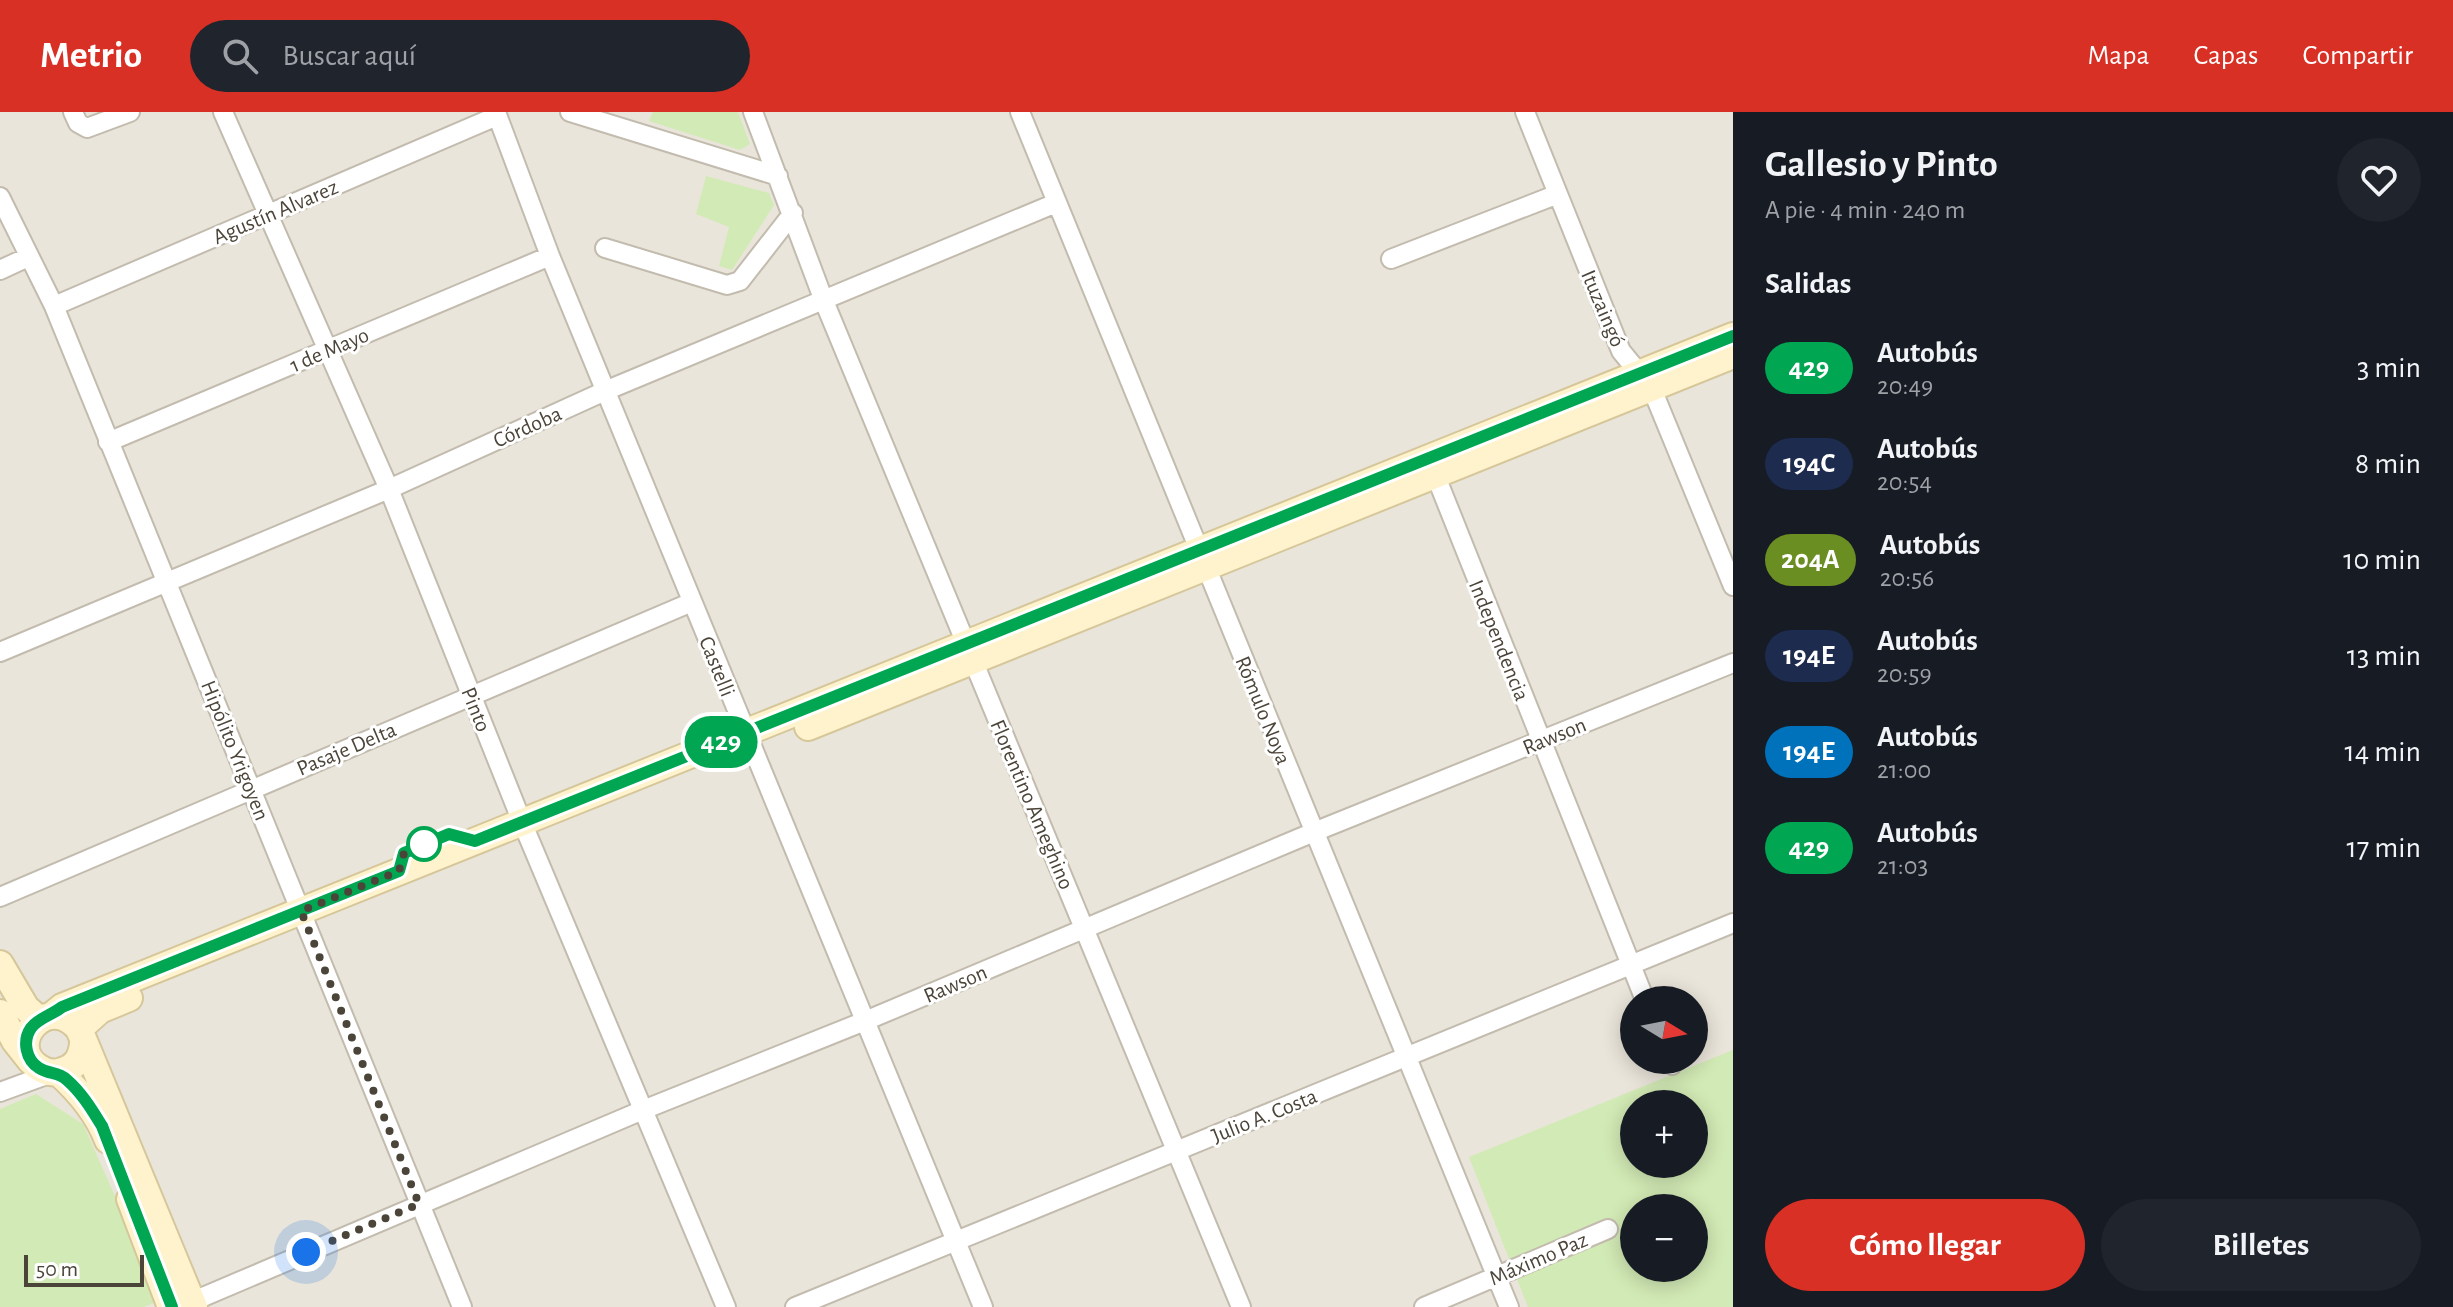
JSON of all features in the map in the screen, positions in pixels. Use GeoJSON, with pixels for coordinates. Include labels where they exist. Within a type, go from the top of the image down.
{"type":"FeatureCollection","features":[{"type":"Feature","properties":{"kind":"main road"},"geometry":{"type":"LineString","coordinates":[[1646,382],[1733,336]]}},
{"type":"Feature","properties":{"kind":"main road"},"geometry":{"type":"LineString","coordinates":[[525,830],[475,841],[399,871],[304,919],[100,1010],[81,1036],[82,1051],[74,1066],[47,1068],[26,1050],[31,1027],[62,1007],[304,919],[1646,382],[1733,355]]}},
{"type":"Feature","properties":{"kind":"main road"},"geometry":{"type":"LineString","coordinates":[[0,964],[26,1008],[46,1018],[67,1018],[81,1036],[184,1306]]}},
{"type":"Feature","properties":{"kind":"main road"},"geometry":{"type":"LineString","coordinates":[[0,1013],[15,1041],[87,1102],[102,1126],[184,1306]]}},
{"type":"Feature","properties":{"kind":"street"},"geometry":{"type":"LineString","coordinates":[[73,112],[78,123],[87,128],[130,112]]}},
{"type":"Feature","properties":{"kind":"street","name":"Pinto"},"geometry":{"type":"LineString","coordinates":[[223,112],[389,489],[525,830],[726,1307]]}},
{"type":"Feature","properties":{"kind":"street"},"geometry":{"type":"LineString","coordinates":[[570,112],[778,176]]}},
{"type":"Feature","properties":{"kind":"street","name":"Florentino Ameghino"},"geometry":{"type":"LineString","coordinates":[[753,112],[824,301],[1241,1307]]}},
{"type":"Feature","properties":{"kind":"street","name":"Rómulo Noya"},"geometry":{"type":"LineString","coordinates":[[1020,112],[1509,1307]]}},
{"type":"Feature","properties":{"kind":"street","name":"Ituzaingó"},"geometry":{"type":"LineString","coordinates":[[1525,112],[1621,351],[1646,382],[1733,586]]}},
{"type":"Feature","properties":{"kind":"street","name":"Agustín Alvarez"},"geometry":{"type":"LineString","coordinates":[[54,306],[496,114]]}},
{"type":"Feature","properties":{"kind":"street","name":"Castelli"},"geometry":{"type":"LineString","coordinates":[[496,114],[605,391],[983,1307]]}},
{"type":"Feature","properties":{"kind":"street"},"geometry":{"type":"LineString","coordinates":[[1391,259],[1558,194]]}},
{"type":"Feature","properties":{"kind":"street","name":"Hipólito Yrigoyen"},"geometry":{"type":"LineString","coordinates":[[0,197],[54,306],[462,1307]]}},
{"type":"Feature","properties":{"kind":"street","name":"Córdoba"},"geometry":{"type":"LineString","coordinates":[[0,652],[389,489],[605,391],[1056,203]]}},
{"type":"Feature","properties":{"kind":"street"},"geometry":{"type":"LineString","coordinates":[[605,248],[727,285],[740,281],[793,213]]}},
{"type":"Feature","properties":{"kind":"street","name":"1 de Mayo"},"geometry":{"type":"LineString","coordinates":[[108,442],[550,256]]}},
{"type":"Feature","properties":{"kind":"street"},"geometry":{"type":"LineString","coordinates":[[0,270],[28,257]]}},
{"type":"Feature","properties":{"kind":"street","name":"Independencia"},"geometry":{"type":"LineString","coordinates":[[1432,467],[1639,986]]}},
{"type":"Feature","properties":{"kind":"street","name":"Pasaje Delta"},"geometry":{"type":"LineString","coordinates":[[0,897],[692,602]]}},
{"type":"Feature","properties":{"kind":"street","name":"Rawson"},"geometry":{"type":"LineString","coordinates":[[184,1306],[643,1110],[865,1021],[1314,832],[1733,663]]}},
{"type":"Feature","properties":{"kind":"street","name":"Julio A. Costa"},"geometry":{"type":"LineString","coordinates":[[795,1307],[1733,923]]}},
{"type":"Feature","properties":{"kind":"street"},"geometry":{"type":"LineString","coordinates":[[0,1092],[47,1068]]}},
{"type":"Feature","properties":{"kind":"street","name":"Máximo Paz"},"geometry":{"type":"LineString","coordinates":[[1424,1307],[1608,1229]]}},
{"type":"Feature","properties":{"kind":"shaded area"},"geometry":{"type":"Polygon","coordinates":[[[0,112],[1733,112],[1733,1307],[0,1307],[0,112]]]}},
{"type":"Feature","properties":{"kind":"green space"},"geometry":{"type":"Polygon","coordinates":[[[653,112],[738,112],[750,144],[740,150],[649,121],[653,112]]]}},
{"type":"Feature","properties":{"kind":"green space"},"geometry":{"type":"Polygon","coordinates":[[[706,176],[769,193],[774,205],[732,270],[719,266],[729,227],[696,214],[706,176]]]}},
{"type":"Feature","properties":{"kind":"green space"},"geometry":{"type":"Polygon","coordinates":[[[1733,1050],[1733,1307],[1528,1307],[1469,1157],[1620,1096],[1620,1178],[1708,1178],[1708,1090],[1634,1090],[1674,1074],[1708,1074],[1708,1060],[1733,1050]]]}},
{"type":"Feature","properties":{"kind":"green space"},"geometry":{"type":"Polygon","coordinates":[[[36,1094],[83,1124],[161,1300],[144,1307],[0,1307],[0,1109],[36,1094]]]}},
{"type":"Feature","properties":{"kind":"bus line","name":"429"},"geometry":{"type":"LineString","coordinates":[[172,1307],[102,1126],[72,1085],[59,1073],[40,1069],[26,1050],[31,1027],[40,1020],[62,1007],[399,871],[404,853],[449,834],[475,841],[1733,336]]}},
{"type":"Feature","properties":{"kind":"route"},"geometry":{"type":"LineString","coordinates":[[306,1252],[419,1204],[301,911],[399,871],[404,853],[424,844]]}}]}
